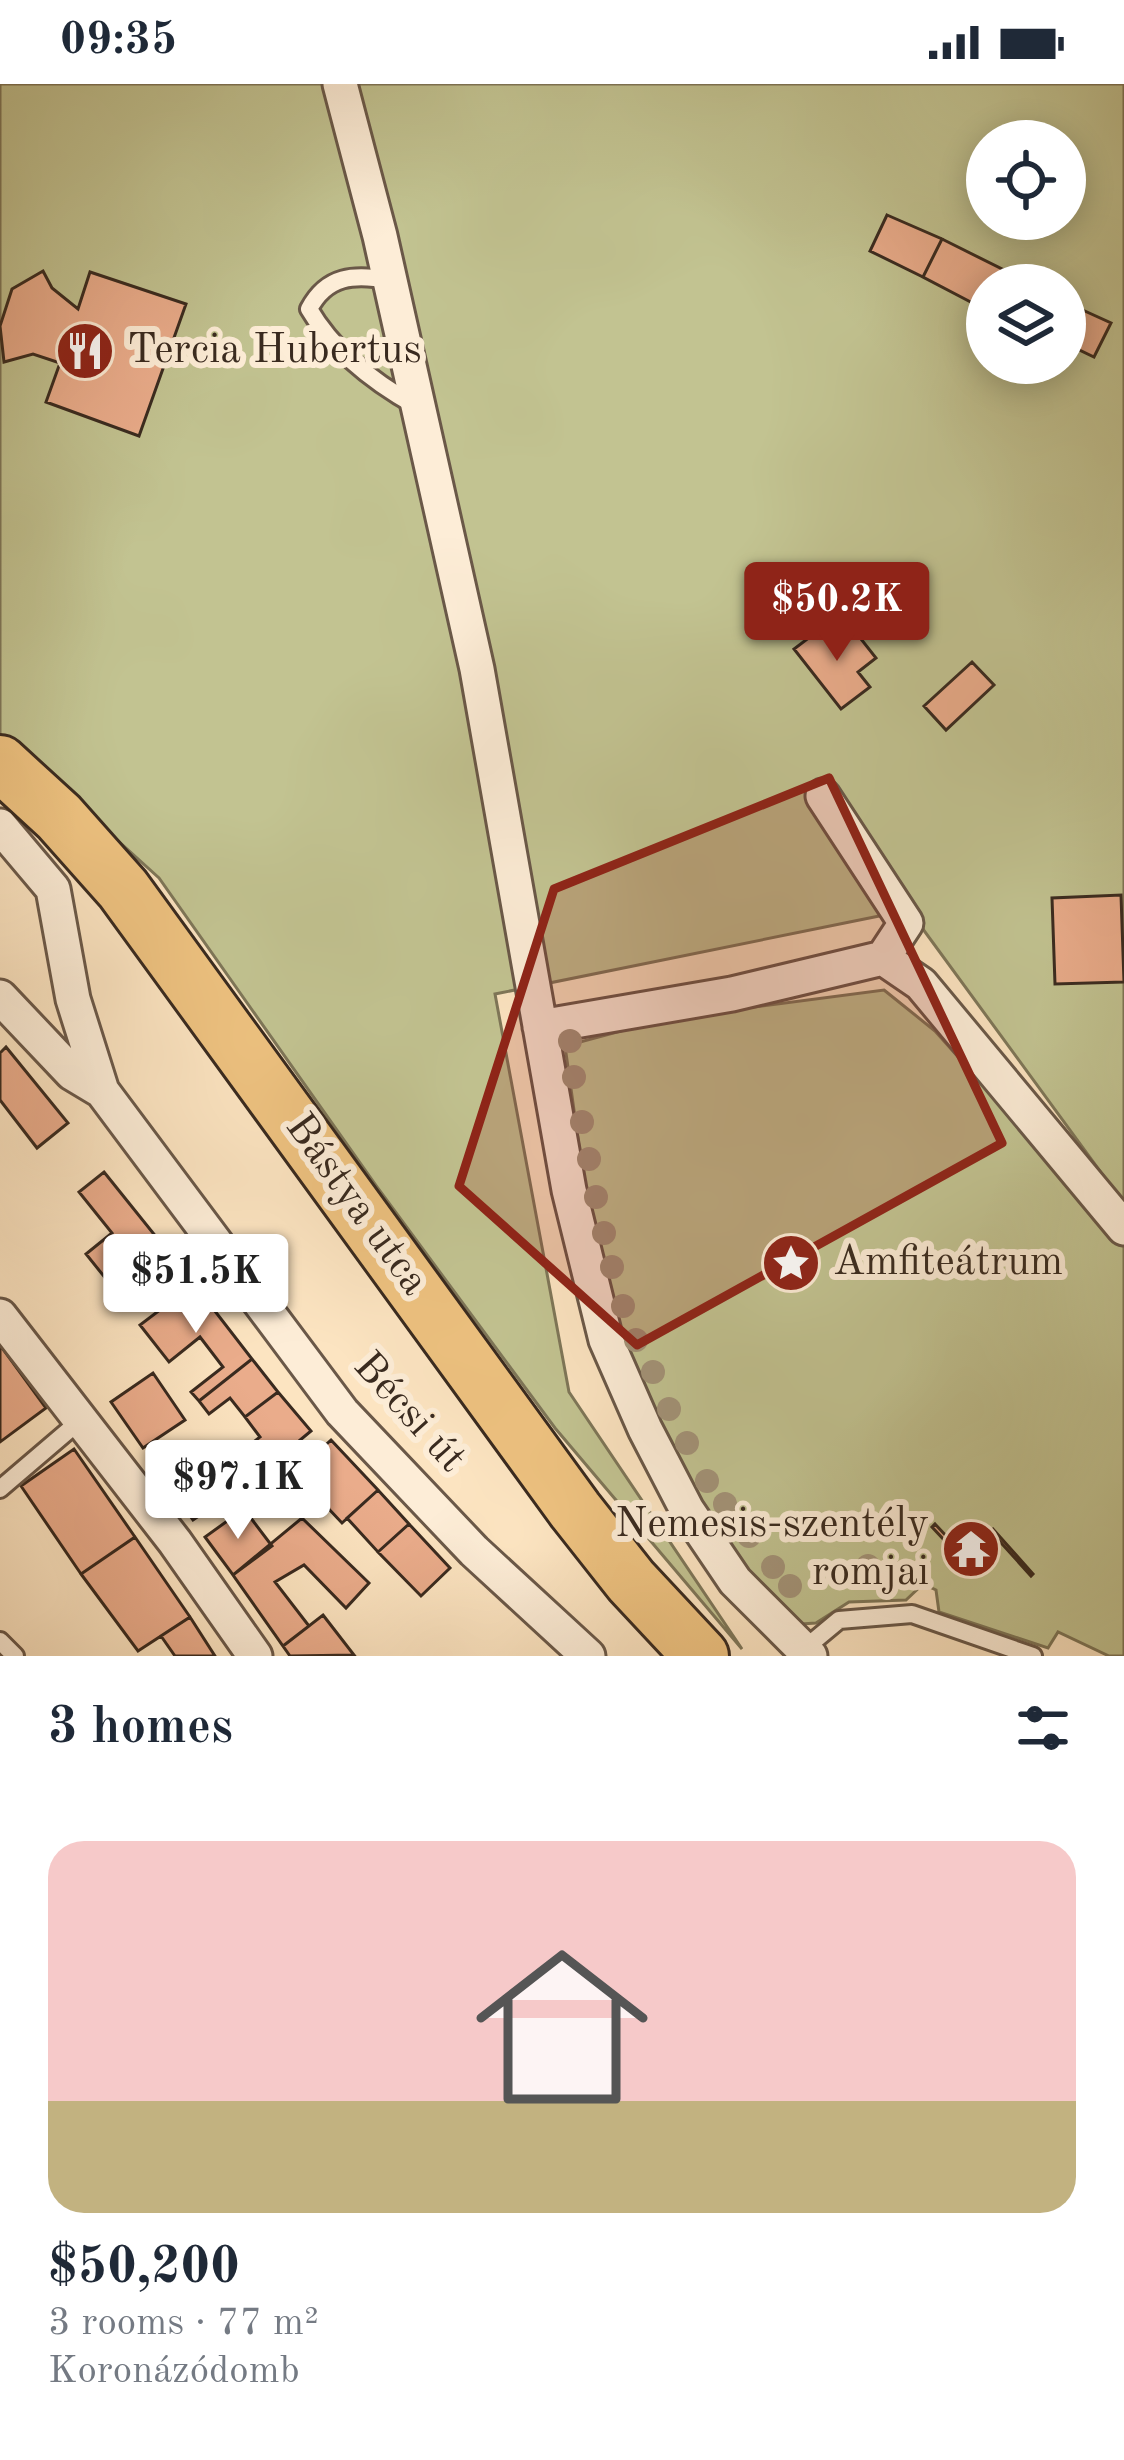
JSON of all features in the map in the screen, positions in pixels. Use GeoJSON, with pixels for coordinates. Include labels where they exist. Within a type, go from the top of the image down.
{"type":"FeatureCollection","features":[{"type":"Feature","properties":{"kind":"main road","name":"Bástya utca"},"geometry":{"type":"LineString","coordinates":[[0,763],[59,817],[123,889],[575,1510],[631,1581],[701,1656]]}},
{"type":"Feature","properties":{"kind":"street"},"geometry":{"type":"LineString","coordinates":[[340,84],[477,669],[569,1190],[590,1282],[614,1358],[688,1510],[735,1581],[807,1653]]}},
{"type":"Feature","properties":{"kind":"street"},"geometry":{"type":"LineString","coordinates":[[540,1027],[732,994],[883,958],[906,923],[823,796]]}},
{"type":"Feature","properties":{"kind":"street","name":"Bécsi út"},"geometry":{"type":"LineString","coordinates":[[0,826],[53,889],[73,999],[102,1091],[343,1412],[474,1551],[587,1656]]}},
{"type":"Feature","properties":{"kind":"street"},"geometry":{"type":"LineString","coordinates":[[883,958],[921,983],[1124,1228]]}},
{"type":"Feature","properties":{"kind":"street","name":"Bécsi út"},"geometry":{"type":"LineString","coordinates":[[0,997],[72,1073],[102,1091]]}},
{"type":"Feature","properties":{"kind":"street"},"geometry":{"type":"LineString","coordinates":[[0,1316],[175,1541],[255,1656]]}},
{"type":"Feature","properties":{"kind":"lane"},"geometry":{"type":"LineString","coordinates":[[389,280],[359,274],[336,280],[318,292],[309,309],[321,330],[349,359],[417,406]]}},
{"type":"Feature","properties":{"kind":"lane"},"geometry":{"type":"LineString","coordinates":[[0,1489],[69,1430],[85,1426]]}},
{"type":"Feature","properties":{"kind":"lane"},"geometry":{"type":"LineString","coordinates":[[807,1653],[838,1620],[912,1614],[1034,1656]]}},
{"type":"Feature","properties":{"kind":"lane"},"geometry":{"type":"LineString","coordinates":[[0,1641],[14,1656]]}},
{"type":"Feature","properties":{"kind":"highlighted area"},"geometry":{"type":"Polygon","coordinates":[[[829,778],[1002,1143],[637,1345],[459,1186],[554,889],[829,778]]]}},
{"type":"Feature","properties":{"kind":"green space"},"geometry":{"type":"Polygon","coordinates":[[[0,84],[1124,84],[1124,1204],[909,910],[495,994],[569,1392],[742,1649],[555,1428],[377,1187],[159,878],[0,734],[0,84]]]}},
{"type":"Feature","properties":{"kind":"green space"},"geometry":{"type":"Polygon","coordinates":[[[884,990],[935,1031],[1124,1243],[1124,1656],[1109,1656],[1058,1632],[1048,1648],[939,1612],[936,1590],[923,1584],[906,1600],[849,1602],[816,1623],[785,1625],[742,1572],[659,1436],[597,1275],[565,1046],[669,1018],[884,990]]]}},
{"type":"Feature","properties":{"kind":"building"},"geometry":{"type":"Polygon","coordinates":[[[887,215],[942,239],[923,277],[870,251],[887,215]]]}},
{"type":"Feature","properties":{"kind":"building"},"geometry":{"type":"Polygon","coordinates":[[[942,239],[992,264],[966,264],[966,300],[923,277],[942,239]]]}},
{"type":"Feature","properties":{"kind":"building","name":"Tercia Hubertus"},"geometry":{"type":"Polygon","coordinates":[[[43,271],[52,288],[78,309],[90,272],[186,304],[139,436],[46,402],[60,363],[33,354],[4,362],[0,326],[12,289],[43,271]]]}},
{"type":"Feature","properties":{"kind":"building"},"geometry":{"type":"Polygon","coordinates":[[[1086,312],[1111,323],[1094,357],[1086,353],[1086,312]]]}},
{"type":"Feature","properties":{"kind":"building"},"geometry":{"type":"Polygon","coordinates":[[[823,627],[836,644],[854,630],[876,658],[858,672],[870,687],[841,709],[794,649],[823,627]]]}},
{"type":"Feature","properties":{"kind":"building"},"geometry":{"type":"Polygon","coordinates":[[[972,662],[994,685],[946,730],[924,706],[972,662]]]}},
{"type":"Feature","properties":{"kind":"building"},"geometry":{"type":"Polygon","coordinates":[[[1121,895],[1124,982],[1055,984],[1052,898],[1121,895]]]}},
{"type":"Feature","properties":{"kind":"building"},"geometry":{"type":"Polygon","coordinates":[[[6,1047],[68,1123],[37,1148],[0,1100],[0,1053],[6,1047]]]}},
{"type":"Feature","properties":{"kind":"building"},"geometry":{"type":"Polygon","coordinates":[[[104,1172],[194,1284],[169,1303],[150,1279],[123,1300],[86,1254],[112,1233],[79,1192],[104,1172]]]}},
{"type":"Feature","properties":{"kind":"building"},"geometry":{"type":"Polygon","coordinates":[[[194,1284],[252,1359],[199,1401],[191,1392],[223,1367],[200,1337],[169,1362],[140,1325],[194,1284]]]}},
{"type":"Feature","properties":{"kind":"building"},"geometry":{"type":"Polygon","coordinates":[[[0,1345],[46,1408],[0,1442],[0,1345]]]}},
{"type":"Feature","properties":{"kind":"building"},"geometry":{"type":"Polygon","coordinates":[[[252,1359],[278,1392],[245,1417],[230,1398],[209,1414],[199,1401],[252,1359]]]}},
{"type":"Feature","properties":{"kind":"building"},"geometry":{"type":"Polygon","coordinates":[[[153,1373],[185,1420],[143,1448],[111,1402],[153,1373]]]}},
{"type":"Feature","properties":{"kind":"building"},"geometry":{"type":"Polygon","coordinates":[[[278,1392],[311,1431],[263,1471],[244,1449],[260,1437],[245,1417],[278,1392]]]}},
{"type":"Feature","properties":{"kind":"building"},"geometry":{"type":"Polygon","coordinates":[[[331,1440],[378,1490],[342,1523],[295,1473],[331,1440]]]}},
{"type":"Feature","properties":{"kind":"building"},"geometry":{"type":"Polygon","coordinates":[[[206,1445],[237,1490],[193,1520],[162,1476],[206,1445]]]}},
{"type":"Feature","properties":{"kind":"building"},"geometry":{"type":"Polygon","coordinates":[[[74,1449],[135,1537],[81,1574],[21,1486],[74,1449]]]}},
{"type":"Feature","properties":{"kind":"building"},"geometry":{"type":"Polygon","coordinates":[[[378,1490],[409,1524],[378,1552],[347,1518],[378,1490]]]}},
{"type":"Feature","properties":{"kind":"building"},"geometry":{"type":"Polygon","coordinates":[[[244,1509],[272,1546],[233,1575],[205,1537],[244,1509]]]}},
{"type":"Feature","properties":{"kind":"building"},"geometry":{"type":"Polygon","coordinates":[[[302,1518],[369,1583],[346,1608],[304,1565],[275,1582],[309,1626],[283,1646],[233,1575],[302,1518]]]}},
{"type":"Feature","properties":{"kind":"building"},"geometry":{"type":"Polygon","coordinates":[[[409,1524],[450,1568],[421,1596],[378,1552],[409,1524]]]}},
{"type":"Feature","properties":{"kind":"building","name":"Nemesis-szentély romjai"},"geometry":{"type":"Polygon","coordinates":[[[935,1524],[963,1554],[993,1529],[1033,1574],[993,1534],[959,1566],[954,1561],[958,1555],[932,1527],[935,1524]]]}},
{"type":"Feature","properties":{"kind":"building"},"geometry":{"type":"Polygon","coordinates":[[[135,1537],[190,1617],[138,1651],[81,1574],[135,1537]]]}},
{"type":"Feature","properties":{"kind":"building"},"geometry":{"type":"Polygon","coordinates":[[[323,1615],[354,1655],[290,1656],[283,1646],[323,1615]]]}},
{"type":"Feature","properties":{"kind":"building"},"geometry":{"type":"Polygon","coordinates":[[[190,1617],[215,1656],[175,1656],[161,1636],[190,1617]]]}},
{"type":"Feature","properties":{"kind":"place","name":"Tercia Hubertus"},"geometry":{"type":"Point","coordinates":[85,351]}},
{"type":"Feature","properties":{"kind":"place","name":"Amfiteátrum"},"geometry":{"type":"Point","coordinates":[791,1263]}},
{"type":"Feature","properties":{"kind":"place","name":"Nemesis-szentély romjai"},"geometry":{"type":"Point","coordinates":[971,1549]}}]}
